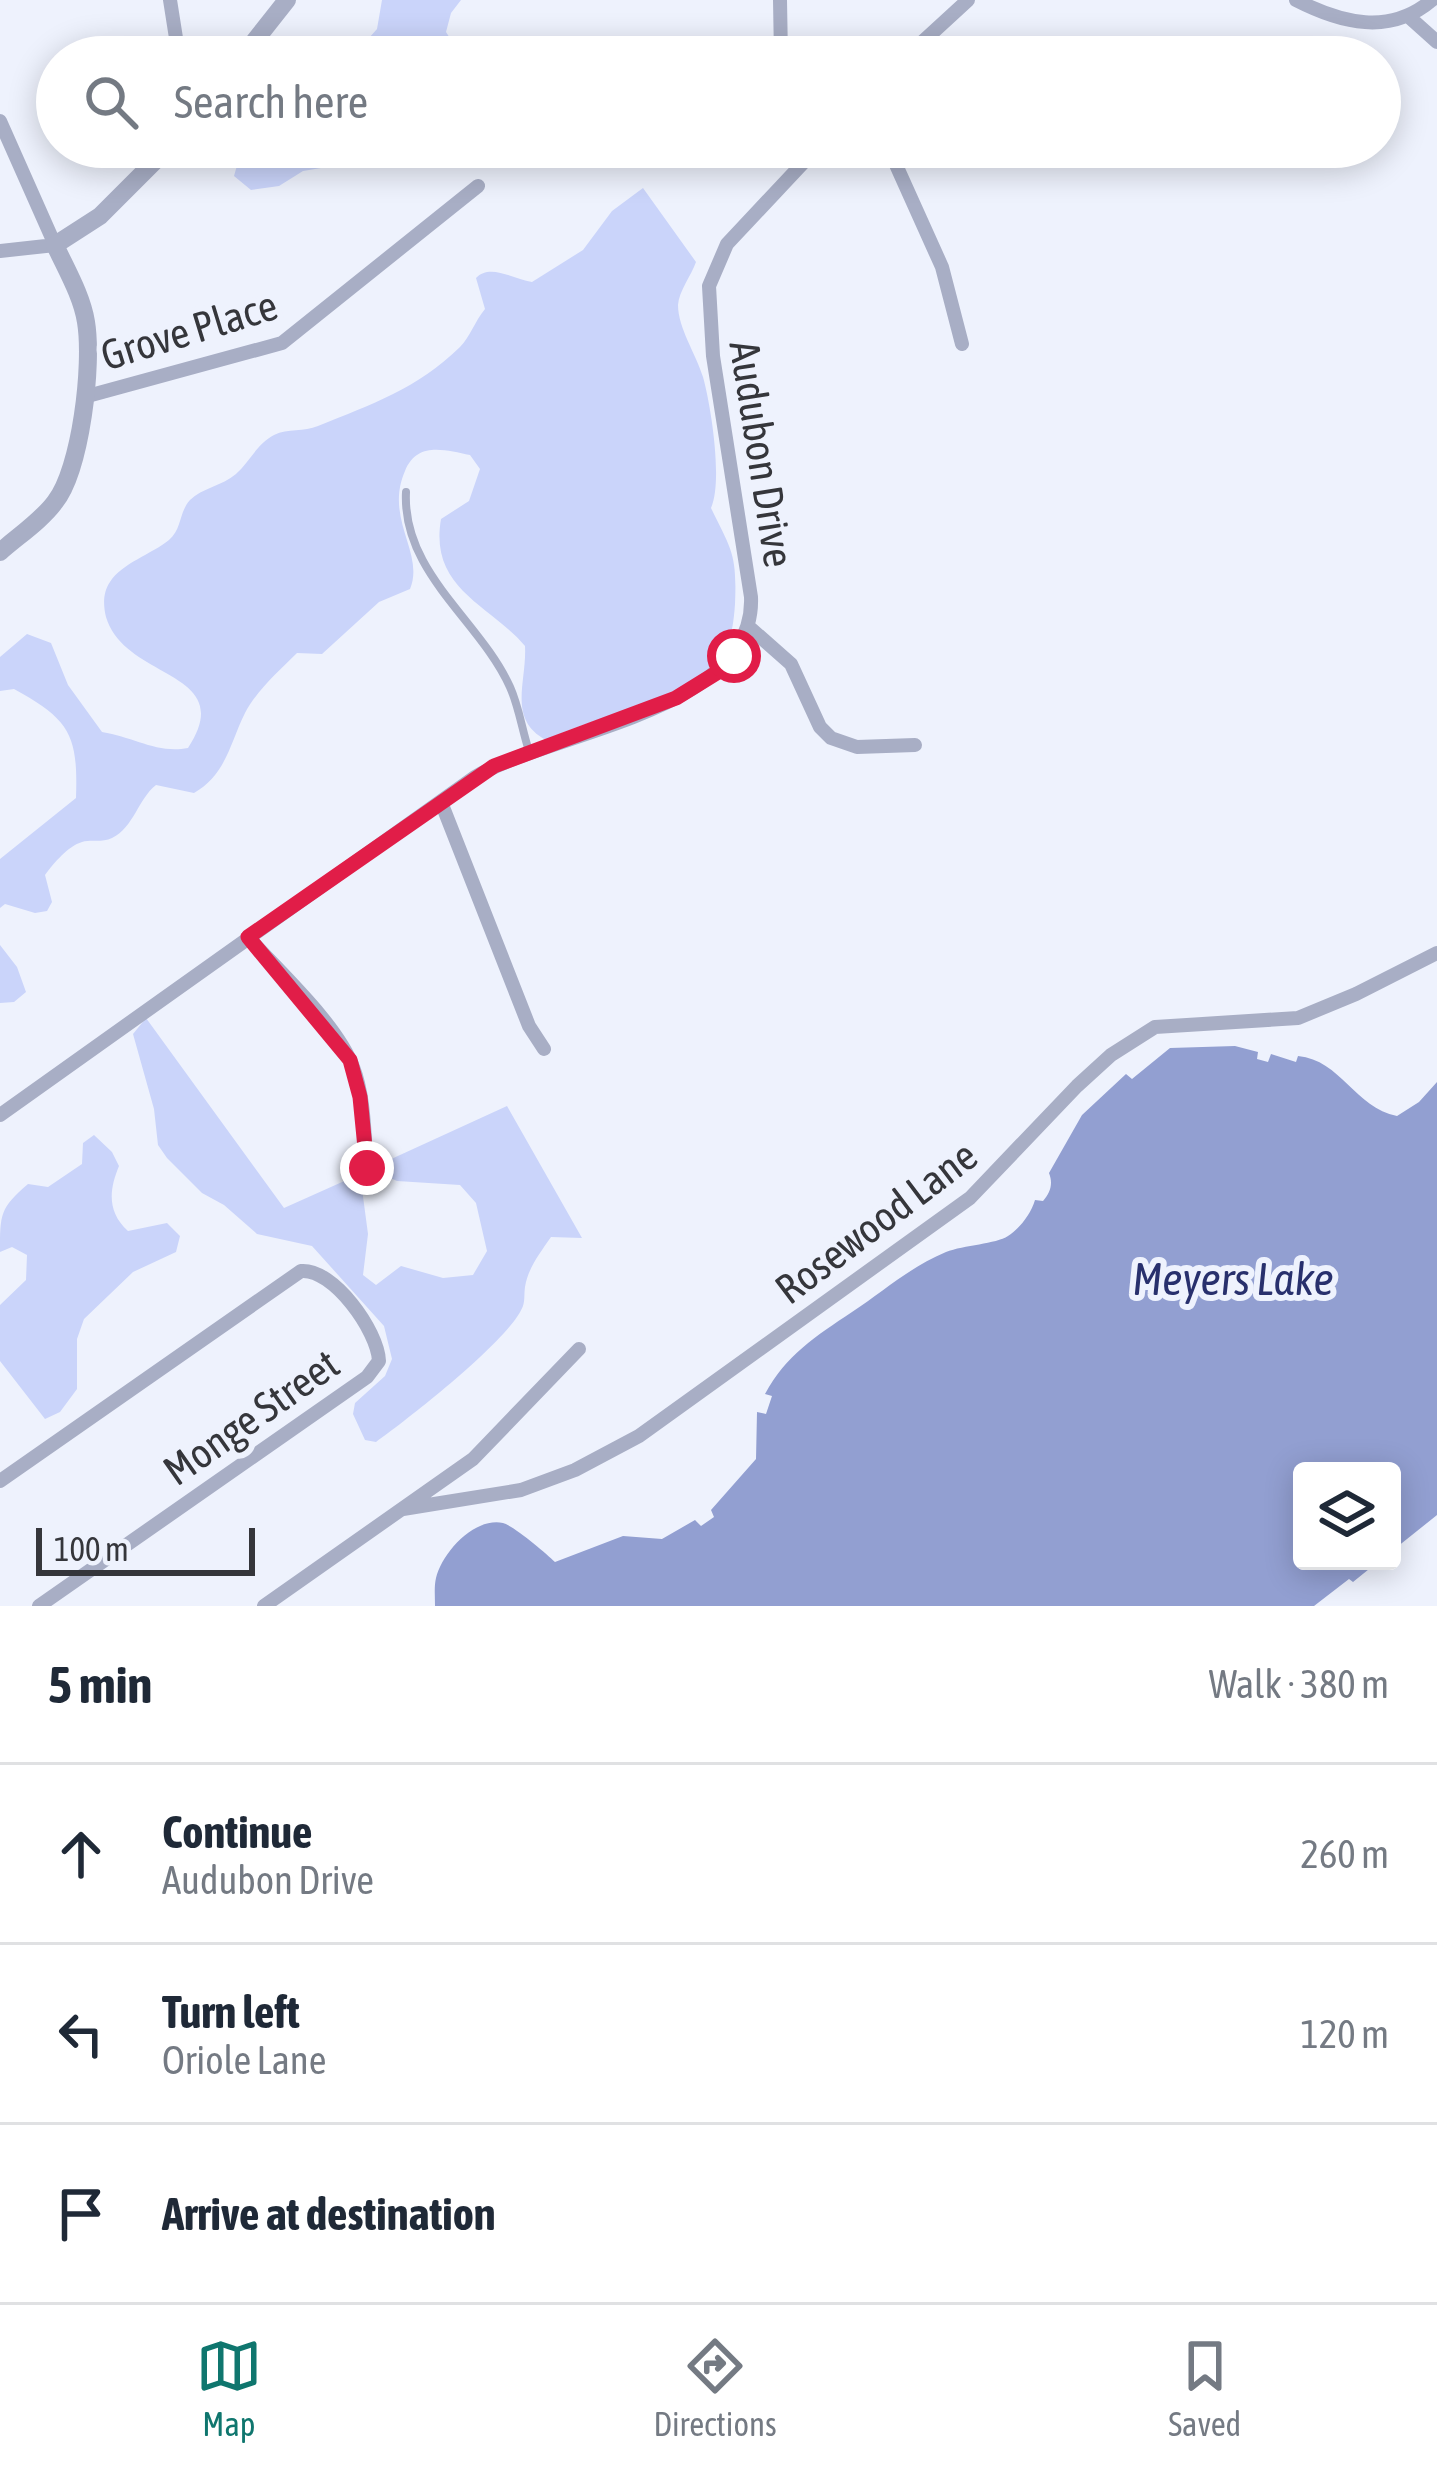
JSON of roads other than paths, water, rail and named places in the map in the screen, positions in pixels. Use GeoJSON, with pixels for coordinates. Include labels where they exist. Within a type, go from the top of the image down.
{"type":"FeatureCollection","features":[{"type":"Feature","properties":{"kind":"street"},"geometry":{"type":"LineString","coordinates":[[170,0],[176,36]]}},
{"type":"Feature","properties":{"kind":"street"},"geometry":{"type":"LineString","coordinates":[[259,36],[287,0]]}},
{"type":"Feature","properties":{"kind":"street"},"geometry":{"type":"LineString","coordinates":[[780,0],[781,36]]}},
{"type":"Feature","properties":{"kind":"street"},"geometry":{"type":"LineString","coordinates":[[929,36],[968,0]]}},
{"type":"Feature","properties":{"kind":"street"},"geometry":{"type":"LineString","coordinates":[[1296,0],[1355,23],[1378,24],[1408,16],[1432,0]]}},
{"type":"Feature","properties":{"kind":"street"},"geometry":{"type":"LineString","coordinates":[[1408,16],[1437,42]]}},
{"type":"Feature","properties":{"kind":"street"},"geometry":{"type":"LineString","coordinates":[[0,121],[87,324],[84,397],[62,491],[46,512],[1,548]]}},
{"type":"Feature","properties":{"kind":"street"},"geometry":{"type":"LineString","coordinates":[[0,251],[55,245],[88,226],[147,168]]}},
{"type":"Feature","properties":{"kind":"street","name":"Audubon Drive"},"geometry":{"type":"LineString","coordinates":[[0,1115],[494,766],[651,709],[727,664],[749,627],[751,597],[713,356],[710,286],[717,260],[734,236],[797,168]]}},
{"type":"Feature","properties":{"kind":"street"},"geometry":{"type":"LineString","coordinates":[[897,168],[942,267],[962,344]]}},
{"type":"Feature","properties":{"kind":"street","name":"Grove Place"},"geometry":{"type":"LineString","coordinates":[[84,397],[282,343],[478,186]]}},
{"type":"Feature","properties":{"kind":"street"},"geometry":{"type":"LineString","coordinates":[[749,627],[791,664],[820,727],[831,738],[857,747],[915,745]]}},
{"type":"Feature","properties":{"kind":"street"},"geometry":{"type":"LineString","coordinates":[[440,802],[544,1049]]}},
{"type":"Feature","properties":{"kind":"street"},"geometry":{"type":"LineString","coordinates":[[248,937],[350,1060],[360,1097],[367,1168]]}},
{"type":"Feature","properties":{"kind":"street","name":"Rosewood Lane"},"geometry":{"type":"LineString","coordinates":[[403,1509],[521,1490],[575,1470],[638,1436],[970,1198],[1086,1077],[1155,1027],[1298,1018],[1437,952]]}},
{"type":"Feature","properties":{"kind":"street","name":"Monge Street"},"geometry":{"type":"LineString","coordinates":[[0,1481],[287,1278],[308,1269],[328,1277],[340,1289],[373,1337],[379,1361],[367,1377],[39,1606]]}},
{"type":"Feature","properties":{"kind":"street"},"geometry":{"type":"LineString","coordinates":[[266,1606],[503,1432],[580,1348]]}},
{"type":"Feature","properties":{"kind":"lane"},"geometry":{"type":"LineString","coordinates":[[406,492],[405,508],[418,552],[511,689],[529,751]]}},
{"type":"Feature","properties":{"kind":"water","name":"Meyers Lake"},"geometry":{"type":"Polygon","coordinates":[[[1235,1046],[1258,1052],[1257,1059],[1268,1062],[1271,1054],[1296,1062],[1298,1056],[1313,1059],[1370,1104],[1397,1116],[1437,1082],[1437,1515],[1401,1544],[1401,1462],[1293,1462],[1293,1570],[1368,1570],[1353,1582],[1349,1579],[1314,1606],[435,1606],[436,1578],[445,1558],[481,1526],[508,1525],[555,1562],[623,1536],[662,1539],[695,1520],[701,1526],[714,1517],[711,1510],[756,1459],[757,1412],[766,1414],[772,1396],[765,1394],[782,1368],[826,1329],[921,1265],[946,1252],[1012,1233],[1035,1200],[1043,1201],[1048,1194],[1049,1173],[1082,1115],[1126,1074],[1132,1079],[1170,1048],[1235,1046]]]}}]}
